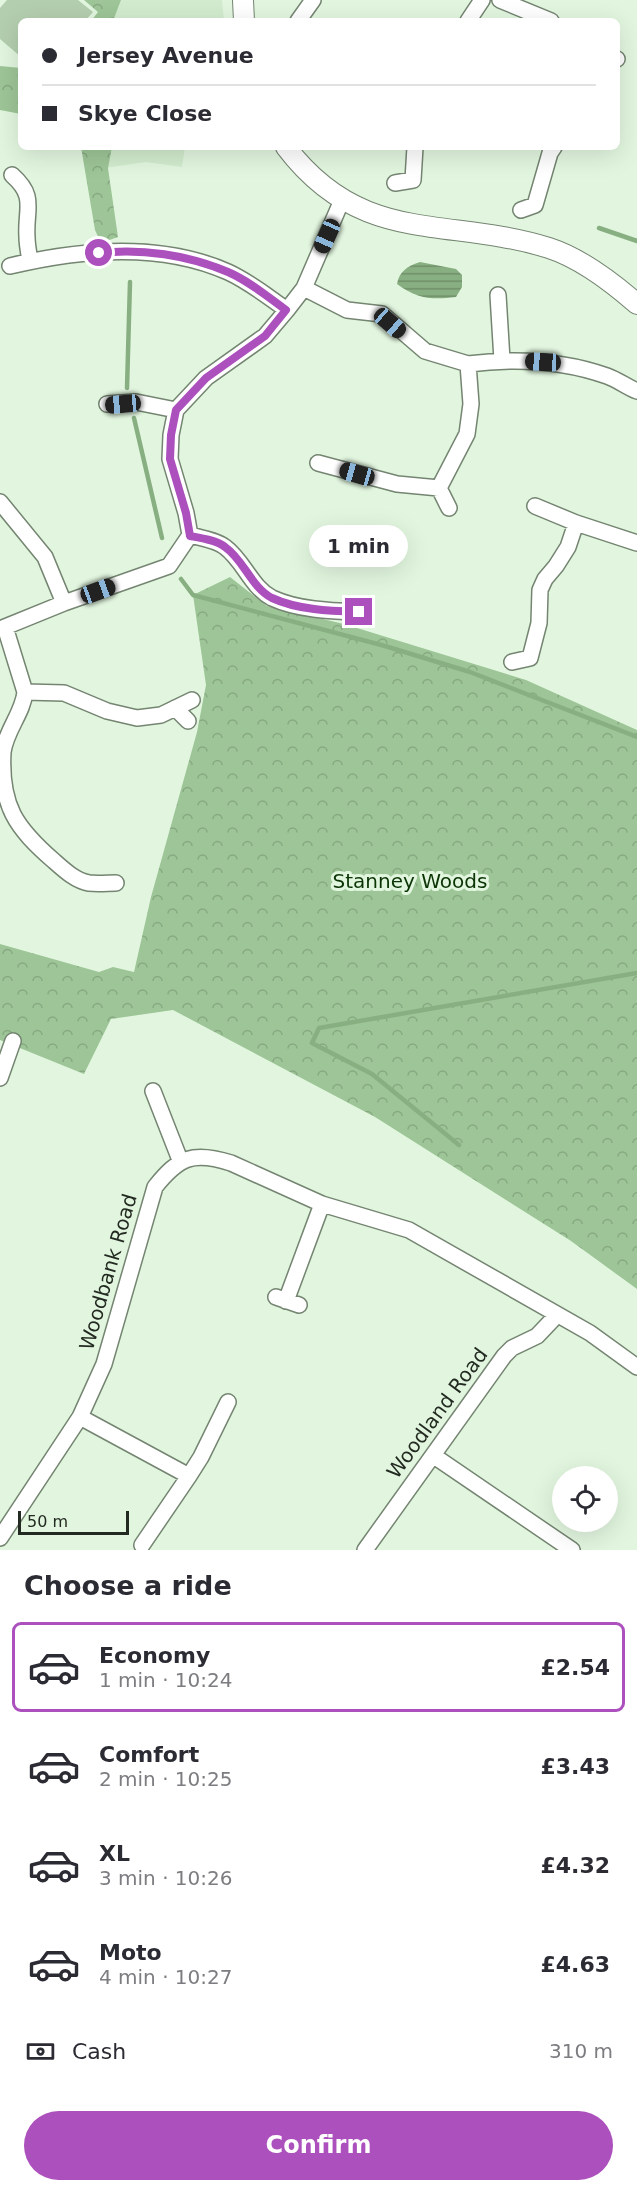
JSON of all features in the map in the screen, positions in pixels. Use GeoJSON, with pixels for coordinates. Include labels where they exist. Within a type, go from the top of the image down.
{"type":"FeatureCollection","features":[{"type":"Feature","properties":{"kind":"street"},"geometry":{"type":"LineString","coordinates":[[243,0],[244,18]]}},
{"type":"Feature","properties":{"kind":"street"},"geometry":{"type":"LineString","coordinates":[[299,18],[313,0]]}},
{"type":"Feature","properties":{"kind":"street"},"geometry":{"type":"LineString","coordinates":[[470,18],[482,0]]}},
{"type":"Feature","properties":{"kind":"street"},"geometry":{"type":"LineString","coordinates":[[500,0],[544,18]]}},
{"type":"Feature","properties":{"kind":"street"},"geometry":{"type":"LineString","coordinates":[[288,150],[297,162],[342,200],[376,216],[415,226],[502,238],[550,249],[598,273],[637,304]]}},
{"type":"Feature","properties":{"kind":"street"},"geometry":{"type":"LineString","coordinates":[[395,183],[419,184],[415,150]]}},
{"type":"Feature","properties":{"kind":"street"},"geometry":{"type":"LineString","coordinates":[[547,215],[528,207],[552,150]]}},
{"type":"Feature","properties":{"kind":"street"},"geometry":{"type":"LineString","coordinates":[[23,178],[29,206],[27,238],[30,261]]}},
{"type":"Feature","properties":{"kind":"street"},"geometry":{"type":"LineString","coordinates":[[116,883],[87,883],[75,878],[24,833],[10,812],[3,790],[3,750],[26,692],[2,628],[64,603],[169,566],[190,536],[186,513],[170,459],[171,435],[176,410],[206,378],[265,336],[304,288],[342,200]]}},
{"type":"Feature","properties":{"kind":"street"},"geometry":{"type":"LineString","coordinates":[[10,266],[30,261],[122,250],[163,254],[228,272],[286,310]]}},
{"type":"Feature","properties":{"kind":"street"},"geometry":{"type":"LineString","coordinates":[[304,288],[347,310],[382,314],[425,351],[468,364],[502,360],[563,364],[610,377],[637,391]]}},
{"type":"Feature","properties":{"kind":"street"},"geometry":{"type":"LineString","coordinates":[[498,295],[502,360]]}},
{"type":"Feature","properties":{"kind":"street"},"geometry":{"type":"LineString","coordinates":[[440,488],[467,434],[471,404],[468,364]]}},
{"type":"Feature","properties":{"kind":"street"},"geometry":{"type":"LineString","coordinates":[[107,404],[136,402],[176,410]]}},
{"type":"Feature","properties":{"kind":"street"},"geometry":{"type":"LineString","coordinates":[[318,464],[376,480],[440,488]]}},
{"type":"Feature","properties":{"kind":"street"},"geometry":{"type":"LineString","coordinates":[[440,488],[449,508]]}},
{"type":"Feature","properties":{"kind":"street"},"geometry":{"type":"LineString","coordinates":[[0,502],[45,557],[64,603]]}},
{"type":"Feature","properties":{"kind":"street"},"geometry":{"type":"LineString","coordinates":[[535,506],[576,523],[637,543]]}},
{"type":"Feature","properties":{"kind":"street"},"geometry":{"type":"LineString","coordinates":[[512,662],[534,663],[540,591],[545,579],[568,547],[576,523]]}},
{"type":"Feature","properties":{"kind":"street"},"geometry":{"type":"LineString","coordinates":[[190,536],[225,546],[258,586],[271,597],[302,607],[359,612]]}},
{"type":"Feature","properties":{"kind":"street"},"geometry":{"type":"LineString","coordinates":[[26,692],[64,693],[107,711],[137,718],[161,715],[192,700]]}},
{"type":"Feature","properties":{"kind":"street"},"geometry":{"type":"LineString","coordinates":[[175,708],[188,720]]}},
{"type":"Feature","properties":{"kind":"street"},"geometry":{"type":"LineString","coordinates":[[0,1078],[13,1041]]}},
{"type":"Feature","properties":{"kind":"street"},"geometry":{"type":"LineString","coordinates":[[153,1091],[180,1160],[204,1157],[217,1159],[253,1172],[322,1204],[409,1230],[590,1333],[637,1367]]}},
{"type":"Feature","properties":{"kind":"street","name":"Woodbank Road"},"geometry":{"type":"LineString","coordinates":[[0,1538],[80,1417],[104,1364],[155,1187],[166,1172],[180,1160]]}},
{"type":"Feature","properties":{"kind":"street"},"geometry":{"type":"LineString","coordinates":[[287,1301],[322,1204]]}},
{"type":"Feature","properties":{"kind":"street","name":"Woodland Road"},"geometry":{"type":"LineString","coordinates":[[366,1550],[411,1483],[434,1456],[504,1356],[512,1348],[537,1336],[557,1315]]}},
{"type":"Feature","properties":{"kind":"street"},"geometry":{"type":"LineString","coordinates":[[142,1545],[201,1457],[228,1402]]}},
{"type":"Feature","properties":{"kind":"street"},"geometry":{"type":"LineString","coordinates":[[80,1417],[189,1476]]}},
{"type":"Feature","properties":{"kind":"street"},"geometry":{"type":"LineString","coordinates":[[434,1456],[572,1550]]}},
{"type":"Feature","properties":{"kind":"shaded area"},"geometry":{"type":"Polygon","coordinates":[[[7,0],[78,0],[93,12],[88,18],[18,18],[18,54],[0,39],[0,8],[7,0]]]}},
{"type":"Feature","properties":{"kind":"shaded area"},"geometry":{"type":"Polygon","coordinates":[[[104,0],[222,0],[224,18],[101,18],[104,0]]]}},
{"type":"Feature","properties":{"kind":"shaded area"},"geometry":{"type":"Polygon","coordinates":[[[88,150],[185,150],[182,167],[146,162],[91,170],[88,150]]]}},
{"type":"Feature","properties":{"kind":"shaded area"},"geometry":{"type":"Polygon","coordinates":[[[420,262],[456,269],[462,275],[462,287],[456,297],[425,297],[411,293],[397,284],[405,270],[420,262]]]}},
{"type":"Feature","properties":{"kind":"green space"},"geometry":{"type":"Polygon","coordinates":[[[84,0],[121,0],[114,18],[93,18],[98,12],[84,0]]]}},
{"type":"Feature","properties":{"kind":"green space"},"geometry":{"type":"Polygon","coordinates":[[[0,66],[18,68],[18,113],[0,110],[0,66]]]}},
{"type":"Feature","properties":{"kind":"green space"},"geometry":{"type":"Polygon","coordinates":[[[82,150],[111,150],[108,168],[118,237],[101,243],[95,230],[82,150]]]}},
{"type":"Feature","properties":{"kind":"green space","name":"Stanney Woods"},"geometry":{"type":"Polygon","coordinates":[[[230,577],[267,606],[344,624],[526,680],[637,730],[637,1289],[571,1241],[375,1117],[173,1010],[111,1019],[84,1074],[0,1040],[0,944],[99,972],[113,967],[134,972],[151,897],[197,732],[206,685],[193,595],[230,577]]]}},
{"type":"Feature","properties":{"kind":"waterway"},"geometry":{"type":"LineString","coordinates":[[599,228],[637,241]]}},
{"type":"Feature","properties":{"kind":"waterway"},"geometry":{"type":"LineString","coordinates":[[127,388],[130,282]]}},
{"type":"Feature","properties":{"kind":"waterway"},"geometry":{"type":"LineString","coordinates":[[134,418],[162,538]]}},
{"type":"Feature","properties":{"kind":"waterway"},"geometry":{"type":"LineString","coordinates":[[181,579],[193,595],[385,646],[470,672],[637,737]]}},
{"type":"Feature","properties":{"kind":"waterway"},"geometry":{"type":"LineString","coordinates":[[459,1145],[372,1074],[312,1043],[319,1028],[637,973]]}},
{"type":"Feature","properties":{"kind":"route"},"geometry":{"type":"LineString","coordinates":[[99,253],[122,250],[163,254],[204,264],[228,272],[286,310],[265,336],[206,378],[176,410],[171,435],[170,459],[186,513],[190,536],[225,546],[258,586],[271,597],[302,607],[359,612]]}}]}
